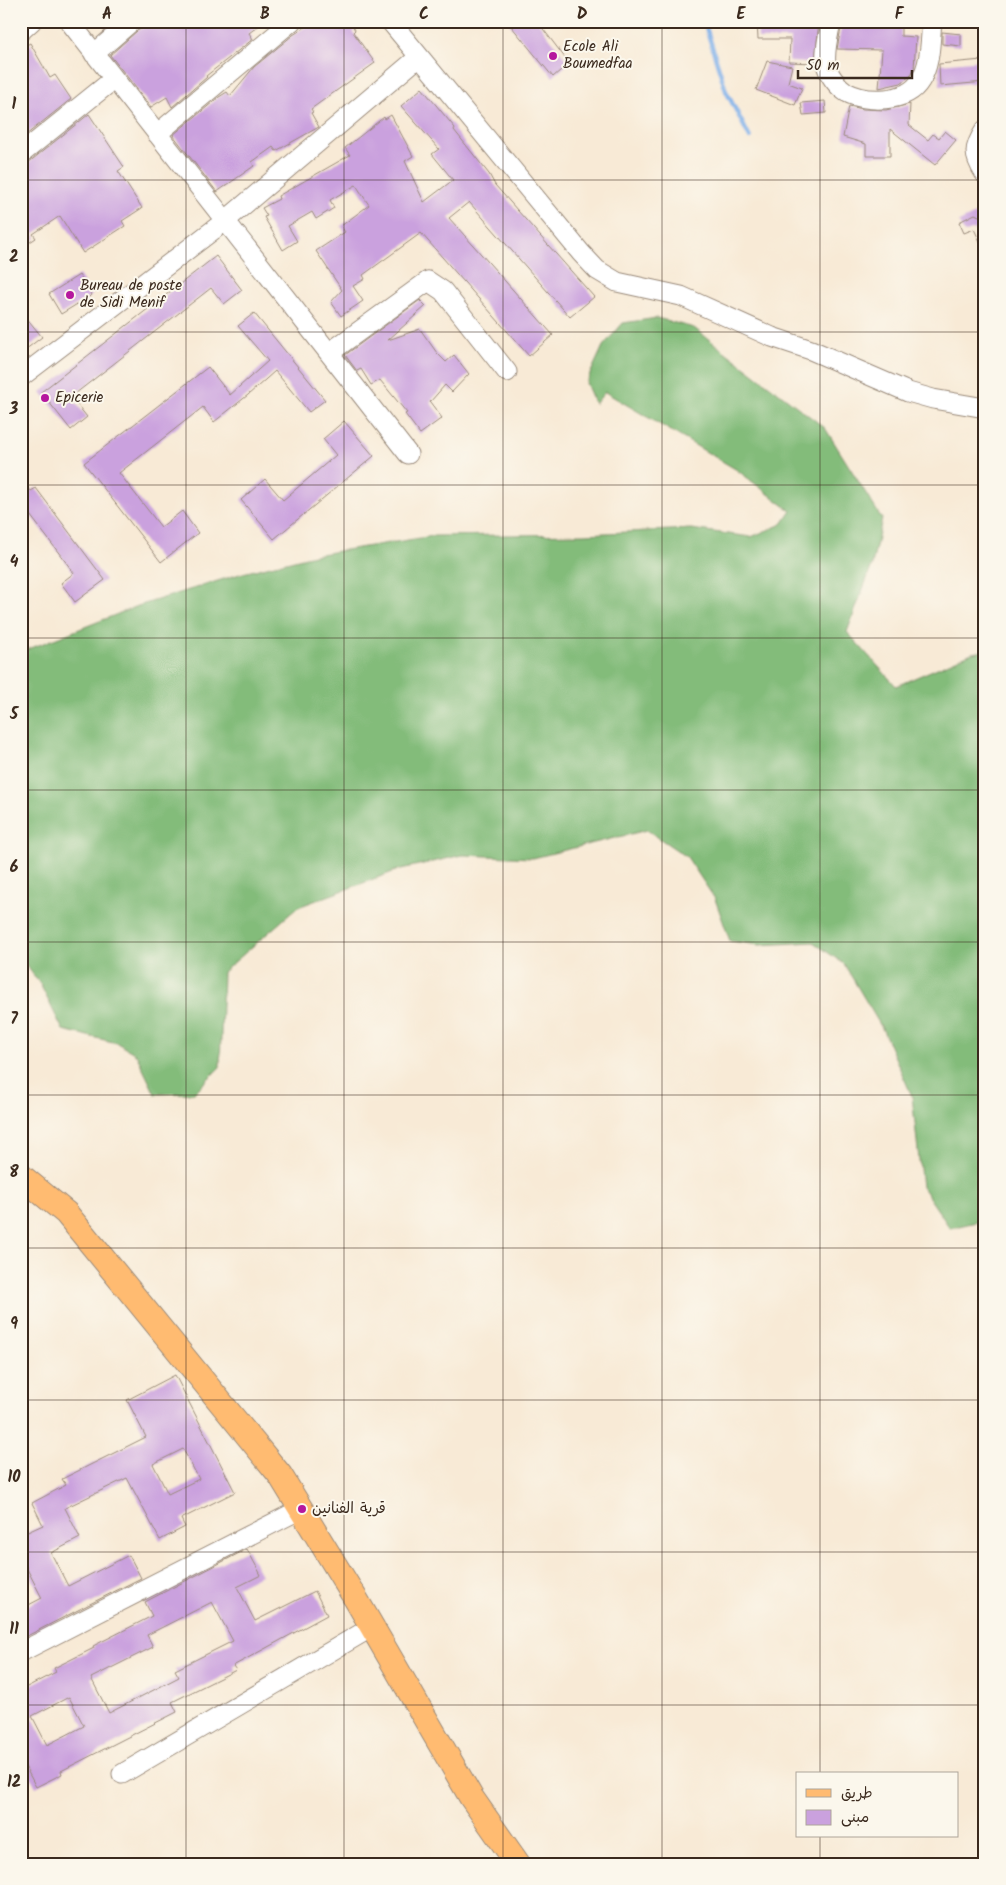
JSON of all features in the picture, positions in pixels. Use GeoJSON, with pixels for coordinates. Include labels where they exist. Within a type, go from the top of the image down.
{"type":"FeatureCollection","features":[{"type":"Feature","properties":{"kind":"main road"},"geometry":{"type":"LineString","coordinates":[[21,1176],[66,1214],[280,1475],[372,1627],[471,1797],[518,1864]]}},
{"type":"Feature","properties":{"kind":"street"},"geometry":{"type":"LineString","coordinates":[[21,31],[32,21]]}},
{"type":"Feature","properties":{"kind":"street"},"geometry":{"type":"LineString","coordinates":[[68,21],[408,454]]}},
{"type":"Feature","properties":{"kind":"street"},"geometry":{"type":"LineString","coordinates":[[94,54],[132,21]]}},
{"type":"Feature","properties":{"kind":"street"},"geometry":{"type":"LineString","coordinates":[[157,134],[292,21]]}},
{"type":"Feature","properties":{"kind":"street"},"geometry":{"type":"LineString","coordinates":[[390,21],[597,270],[617,282],[681,296],[765,334],[811,350],[908,392],[933,399],[985,408]]}},
{"type":"Feature","properties":{"kind":"street"},"geometry":{"type":"LineString","coordinates":[[831,21],[826,64],[833,80],[846,92],[862,97],[893,99],[908,94],[919,84],[926,70],[932,21]]}},
{"type":"Feature","properties":{"kind":"street"},"geometry":{"type":"LineString","coordinates":[[21,377],[225,221],[419,57]]}},
{"type":"Feature","properties":{"kind":"street"},"geometry":{"type":"LineString","coordinates":[[21,154],[114,79]]}},
{"type":"Feature","properties":{"kind":"street"},"geometry":{"type":"LineString","coordinates":[[985,130],[978,140],[975,151],[985,174]]}},
{"type":"Feature","properties":{"kind":"street"},"geometry":{"type":"LineString","coordinates":[[329,353],[428,281],[443,291],[507,372]]}},
{"type":"Feature","properties":{"kind":"street"},"geometry":{"type":"LineString","coordinates":[[21,1652],[301,1509]]}},
{"type":"Feature","properties":{"kind":"street"},"geometry":{"type":"LineString","coordinates":[[122,1774],[372,1627]]}},
{"type":"Feature","properties":{"kind":"green space"},"geometry":{"type":"Polygon","coordinates":[[[657,318],[694,328],[825,428],[882,519],[872,565],[847,632],[896,686],[972,653],[985,651],[985,1220],[950,1228],[922,1187],[912,1096],[882,1028],[844,964],[813,942],[759,945],[730,941],[715,899],[687,857],[647,830],[533,858],[463,855],[401,869],[298,907],[223,972],[220,1067],[194,1093],[155,1094],[136,1054],[117,1043],[63,1030],[40,984],[21,958],[21,652],[138,606],[243,573],[314,555],[433,536],[584,534],[691,529],[751,537],[782,524],[791,511],[737,470],[605,392],[595,404],[586,383],[603,346],[623,323],[657,318]]]}},
{"type":"Feature","properties":{"kind":"building"},"geometry":{"type":"Polygon","coordinates":[[[143,21],[265,21],[249,33],[253,39],[206,76],[172,107],[167,97],[151,107],[110,55],[137,31],[146,26],[143,21]]]}},
{"type":"Feature","properties":{"kind":"building"},"geometry":{"type":"Polygon","coordinates":[[[315,21],[350,21],[355,30],[353,32],[375,63],[311,109],[313,112],[311,113],[319,127],[276,151],[273,147],[252,162],[254,166],[217,192],[173,135],[219,97],[227,92],[230,96],[254,67],[293,35],[315,21]]]}},
{"type":"Feature","properties":{"kind":"building"},"geometry":{"type":"Polygon","coordinates":[[[507,21],[537,21],[569,63],[553,77],[507,21]]]}},
{"type":"Feature","properties":{"kind":"building"},"geometry":{"type":"Polygon","coordinates":[[[757,21],[819,21],[815,63],[789,62],[790,39],[758,39],[757,21]]]}},
{"type":"Feature","properties":{"kind":"building"},"geometry":{"type":"Polygon","coordinates":[[[842,23],[901,24],[901,36],[916,37],[914,69],[911,75],[901,83],[879,88],[882,50],[837,49],[842,23]]]}},
{"type":"Feature","properties":{"kind":"building"},"geometry":{"type":"Polygon","coordinates":[[[942,32],[961,34],[961,46],[942,44],[942,32]]]}},
{"type":"Feature","properties":{"kind":"building"},"geometry":{"type":"Polygon","coordinates":[[[30,43],[50,78],[55,75],[71,99],[21,139],[21,48],[30,43]]]}},
{"type":"Feature","properties":{"kind":"building"},"geometry":{"type":"Polygon","coordinates":[[[982,60],[985,82],[940,86],[939,64],[982,60]]]}},
{"type":"Feature","properties":{"kind":"building"},"geometry":{"type":"Polygon","coordinates":[[[767,61],[792,66],[788,83],[802,88],[795,105],[756,90],[767,61]]]}},
{"type":"Feature","properties":{"kind":"building"},"geometry":{"type":"Polygon","coordinates":[[[422,88],[455,128],[454,130],[489,174],[495,185],[594,297],[570,317],[469,202],[449,218],[553,335],[529,356],[421,233],[363,275],[365,279],[353,286],[363,301],[341,316],[331,302],[342,290],[316,251],[345,232],[341,226],[369,205],[356,185],[330,200],[334,208],[316,219],[312,212],[288,226],[297,241],[283,250],[264,217],[267,216],[262,208],[279,199],[278,196],[350,155],[345,148],[384,117],[385,119],[391,115],[413,156],[405,161],[424,202],[453,180],[432,154],[439,149],[401,106],[422,88]]]}},
{"type":"Feature","properties":{"kind":"building"},"geometry":{"type":"Polygon","coordinates":[[[825,101],[826,113],[803,115],[801,103],[825,101]]]}},
{"type":"Feature","properties":{"kind":"building"},"geometry":{"type":"Polygon","coordinates":[[[910,104],[909,125],[928,140],[933,134],[939,138],[945,131],[956,140],[935,165],[890,129],[890,156],[866,156],[866,144],[843,137],[849,106],[886,110],[910,104]]]}},
{"type":"Feature","properties":{"kind":"building"},"geometry":{"type":"Polygon","coordinates":[[[89,114],[124,167],[118,171],[142,208],[122,221],[125,226],[83,253],[60,216],[33,234],[36,238],[21,248],[21,165],[28,163],[89,114]]]}},
{"type":"Feature","properties":{"kind":"building"},"geometry":{"type":"Polygon","coordinates":[[[975,214],[985,219],[985,252],[974,229],[964,233],[959,222],[975,214]]]}},
{"type":"Feature","properties":{"kind":"building"},"geometry":{"type":"Polygon","coordinates":[[[216,256],[242,290],[224,304],[211,288],[71,397],[87,417],[71,430],[41,392],[216,256]]]}},
{"type":"Feature","properties":{"kind":"building","name":"Bureau de poste de Sidi Menif"},"geometry":{"type":"Polygon","coordinates":[[[79,275],[92,295],[61,314],[49,294],[79,275]]]}},
{"type":"Feature","properties":{"kind":"building"},"geometry":{"type":"Polygon","coordinates":[[[420,300],[426,306],[388,340],[420,329],[446,362],[454,355],[469,374],[452,392],[445,385],[430,402],[442,418],[420,434],[405,414],[407,413],[380,380],[371,385],[361,369],[357,371],[345,355],[420,300]]]}},
{"type":"Feature","properties":{"kind":"building"},"geometry":{"type":"Polygon","coordinates":[[[21,311],[42,337],[21,353],[21,311]]]}},
{"type":"Feature","properties":{"kind":"building"},"geometry":{"type":"Polygon","coordinates":[[[254,313],[325,400],[309,412],[275,371],[214,422],[203,407],[119,473],[161,527],[182,511],[198,533],[161,562],[84,463],[208,367],[230,395],[268,361],[238,326],[254,313]]]}},
{"type":"Feature","properties":{"kind":"building"},"geometry":{"type":"Polygon","coordinates":[[[344,421],[374,456],[274,539],[241,500],[265,479],[283,500],[336,455],[323,439],[344,421]]]}},
{"type":"Feature","properties":{"kind":"building"},"geometry":{"type":"Polygon","coordinates":[[[21,479],[31,491],[36,488],[105,580],[75,602],[61,583],[74,573],[21,503],[21,479]]]}},
{"type":"Feature","properties":{"kind":"building"},"geometry":{"type":"Polygon","coordinates":[[[175,1375],[235,1492],[181,1519],[185,1527],[160,1540],[127,1478],[65,1508],[80,1538],[51,1553],[68,1586],[129,1555],[141,1578],[21,1639],[21,1609],[42,1598],[25,1565],[21,1567],[21,1535],[43,1525],[32,1503],[66,1485],[62,1479],[146,1437],[127,1400],[175,1375]],[[183,1449],[153,1464],[168,1494],[199,1479],[183,1449]]]}},
{"type":"Feature","properties":{"kind":"building"},"geometry":{"type":"Polygon","coordinates":[[[247,1549],[261,1575],[237,1587],[255,1621],[315,1591],[327,1615],[233,1666],[236,1670],[172,1702],[177,1712],[61,1771],[62,1774],[36,1787],[21,1759],[21,1690],[56,1672],[54,1668],[152,1616],[145,1602],[247,1549]],[[212,1602],[147,1635],[153,1647],[91,1678],[109,1713],[179,1677],[175,1670],[233,1641],[212,1602]],[[69,1697],[32,1716],[47,1745],[84,1726],[69,1697]]]}},
{"type":"Feature","properties":{"kind":"waterway"},"geometry":{"type":"LineString","coordinates":[[704,21],[726,91],[750,138]]}},
{"type":"Feature","properties":{"kind":"place","name":"Ecole Ali Boumedfaa"},"geometry":{"type":"Point","coordinates":[553,56]}},
{"type":"Feature","properties":{"kind":"place","name":"Bureau de poste de Sidi Menif"},"geometry":{"type":"Point","coordinates":[70,295]}},
{"type":"Feature","properties":{"kind":"place","name":"Epicerie"},"geometry":{"type":"Point","coordinates":[45,398]}},
{"type":"Feature","properties":{"kind":"place","name":"قرية الفنانين"},"geometry":{"type":"Point","coordinates":[302,1509]}}]}
